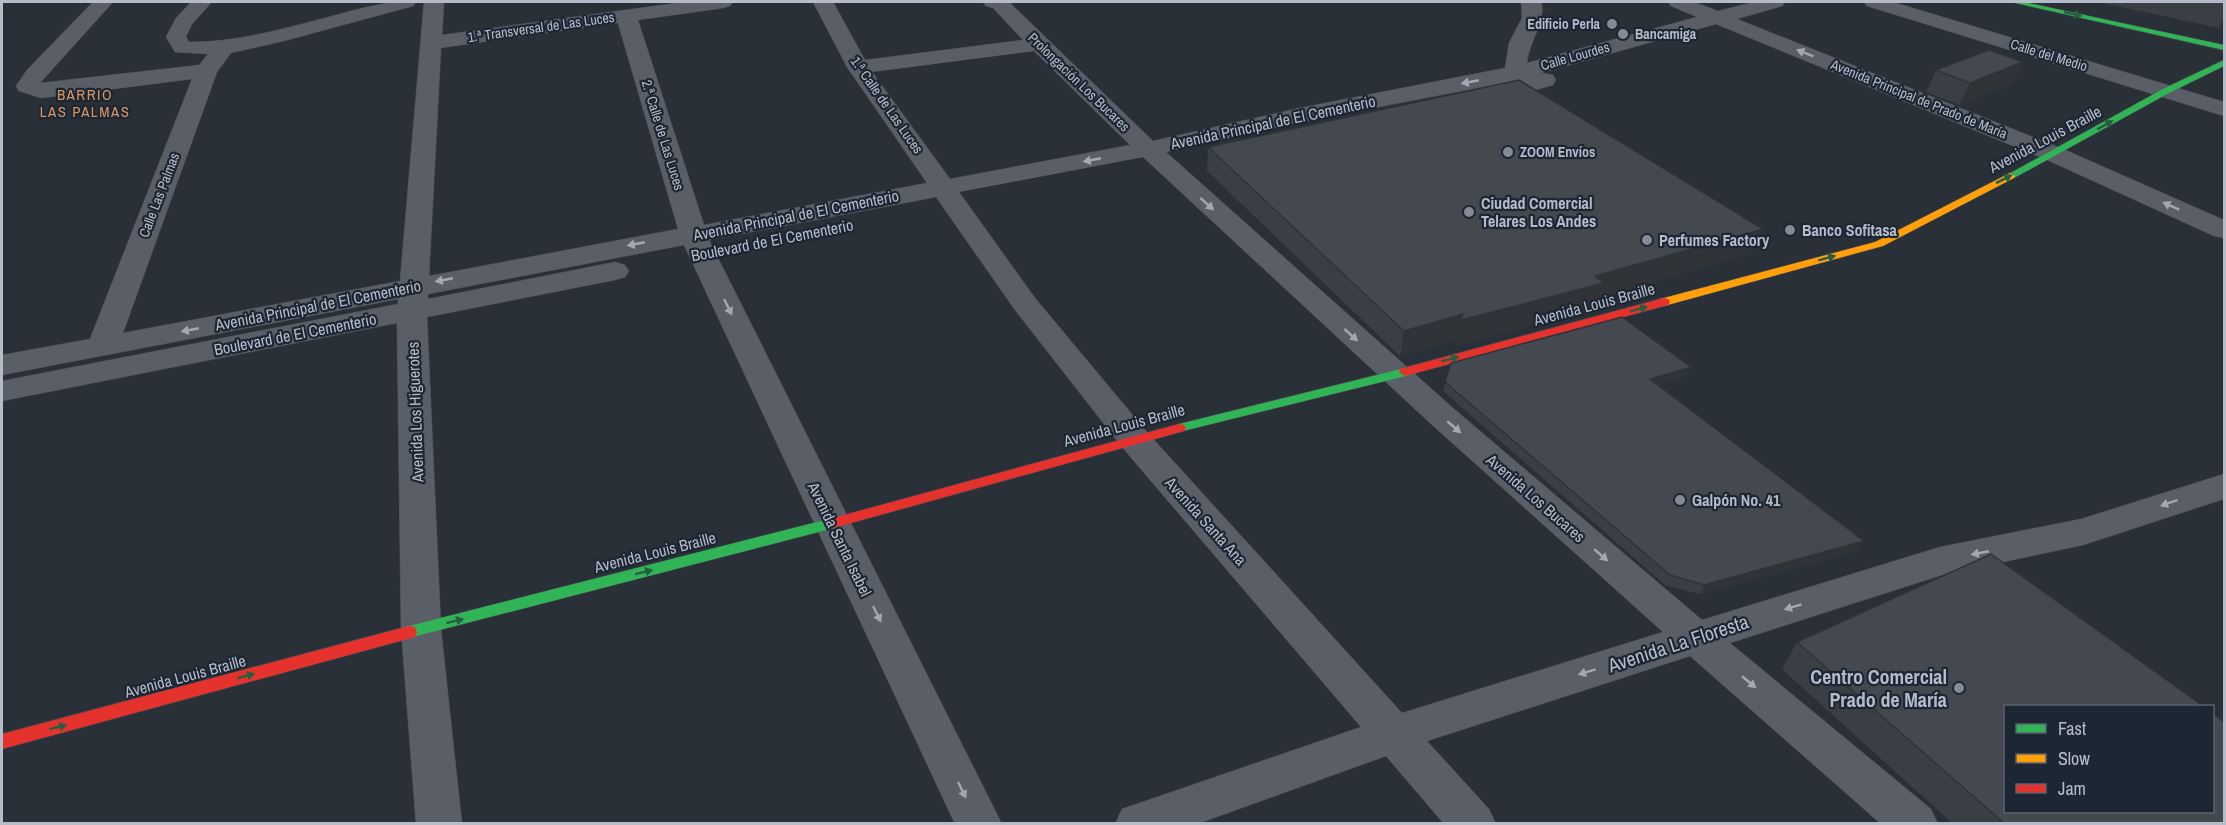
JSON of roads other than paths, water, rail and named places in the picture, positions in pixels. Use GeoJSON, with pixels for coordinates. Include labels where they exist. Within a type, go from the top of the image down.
{"type":"FeatureCollection","features":[{"type":"Feature","properties":{"kind":"street"},"geometry":{"type":"LineString","coordinates":[[103,2],[34,75],[27,86],[41,91],[206,71]]}},
{"type":"Feature","properties":{"kind":"street"},"geometry":{"type":"LineString","coordinates":[[202,2],[183,22],[176,37],[182,48],[224,48],[277,37],[406,2]]}},
{"type":"Feature","properties":{"kind":"street","name":"Avenida Los Higuerotes"},"geometry":{"type":"LineString","coordinates":[[434,2],[412,299],[421,629],[439,824]]}},
{"type":"Feature","properties":{"kind":"street","name":"1.ª Transversal de Las Luces"},"geometry":{"type":"LineString","coordinates":[[430,43],[723,2]]}},
{"type":"Feature","properties":{"kind":"street","name":"1.ª Calle de Las Luces"},"geometry":{"type":"LineString","coordinates":[[823,2],[858,67],[950,196]]}},
{"type":"Feature","properties":{"kind":"street","name":"Prolongación Los Bucares"},"geometry":{"type":"LineString","coordinates":[[993,2],[1000,4],[1038,44],[1157,157]]}},
{"type":"Feature","properties":{"kind":"street"},"geometry":{"type":"LineString","coordinates":[[1515,73],[1520,43],[1531,24],[1533,7],[1531,2]]}},
{"type":"Feature","properties":{"kind":"street","name":"Avenida Principal de Prado de María"},"geometry":{"type":"LineString","coordinates":[[1678,2],[2054,154],[2224,230]]}},
{"type":"Feature","properties":{"kind":"street","name":"Calle Lourdes"},"geometry":{"type":"LineString","coordinates":[[1515,73],[1775,2]]}},
{"type":"Feature","properties":{"kind":"street","name":"Calle del Medio"},"geometry":{"type":"LineString","coordinates":[[1874,2],[2224,109]]}},
{"type":"Feature","properties":{"kind":"street"},"geometry":{"type":"LineString","coordinates":[[2015,2],[2224,48]]}},
{"type":"Feature","properties":{"kind":"street"},"geometry":{"type":"LineString","coordinates":[[2069,2],[2224,36]]}},
{"type":"Feature","properties":{"kind":"street","name":"2.ª Calle de Las Luces"},"geometry":{"type":"LineString","coordinates":[[626,15],[698,244]]}},
{"type":"Feature","properties":{"kind":"street"},"geometry":{"type":"LineString","coordinates":[[858,67],[1038,44]]}},
{"type":"Feature","properties":{"kind":"street","name":"Calle Las Palmas"},"geometry":{"type":"LineString","coordinates":[[102,347],[206,71],[224,48]]}},
{"type":"Feature","properties":{"kind":"street","name":"Avenida Louis Braille"},"geometry":{"type":"LineString","coordinates":[[2,742],[421,629],[833,523],[1134,439],[1394,375],[1879,244],[2054,154],[2166,91],[2224,63]]}},
{"type":"Feature","properties":{"kind":"street","name":"Boulevard de El Cementerio"},"geometry":{"type":"LineString","coordinates":[[698,244],[1157,157],[1471,101],[1545,80],[1515,73]]}},
{"type":"Feature","properties":{"kind":"street","name":"Avenida Los Bucares"},"geometry":{"type":"LineString","coordinates":[[1157,157],[1394,375],[1696,638],[1915,824]]}},
{"type":"Feature","properties":{"kind":"street","name":"Avenida Santa Ana"},"geometry":{"type":"LineString","coordinates":[[950,196],[1025,304],[1134,439],[1473,824]]}},
{"type":"Feature","properties":{"kind":"street","name":"Avenida Principal de El Cementerio"},"geometry":{"type":"LineString","coordinates":[[3,374],[102,347],[412,299],[698,244]]}},
{"type":"Feature","properties":{"kind":"street","name":"Avenida Santa Isabel"},"geometry":{"type":"LineString","coordinates":[[698,244],[979,824]]}},
{"type":"Feature","properties":{"kind":"street","name":"Boulevard de El Cementerio"},"geometry":{"type":"LineString","coordinates":[[3,374],[412,299]]}},
{"type":"Feature","properties":{"kind":"street","name":"Avenida La Floresta"},"geometry":{"type":"LineString","coordinates":[[1138,824],[1395,734],[1940,561],[2083,532],[2224,486]]}},
{"type":"Feature","properties":{"kind":"place","name":"Edificio Perla"},"geometry":{"type":"Point","coordinates":[1612,24]}},
{"type":"Feature","properties":{"kind":"place","name":"Bancamiga"},"geometry":{"type":"Point","coordinates":[1623,34]}},
{"type":"Feature","properties":{"kind":"place","name":"ZOOM Envíos"},"geometry":{"type":"Point","coordinates":[1508,152]}},
{"type":"Feature","properties":{"kind":"place","name":"Ciudad Comercial Telares Los Andes"},"geometry":{"type":"Point","coordinates":[1469,212]}},
{"type":"Feature","properties":{"kind":"place","name":"Banco Sofitasa"},"geometry":{"type":"Point","coordinates":[1790,230]}},
{"type":"Feature","properties":{"kind":"place","name":"Perfumes Factory"},"geometry":{"type":"Point","coordinates":[1647,240]}},
{"type":"Feature","properties":{"kind":"place","name":"Galpón No. 41"},"geometry":{"type":"Point","coordinates":[1680,500]}},
{"type":"Feature","properties":{"kind":"place","name":"Centro Comercial Prado de María"},"geometry":{"type":"Point","coordinates":[1959,688]}},
{"type":"Feature","properties":{"kind":"district","name":"BARRIO LAS PALMAS"},"geometry":{"type":"Point","coordinates":[85,102]}}]}
